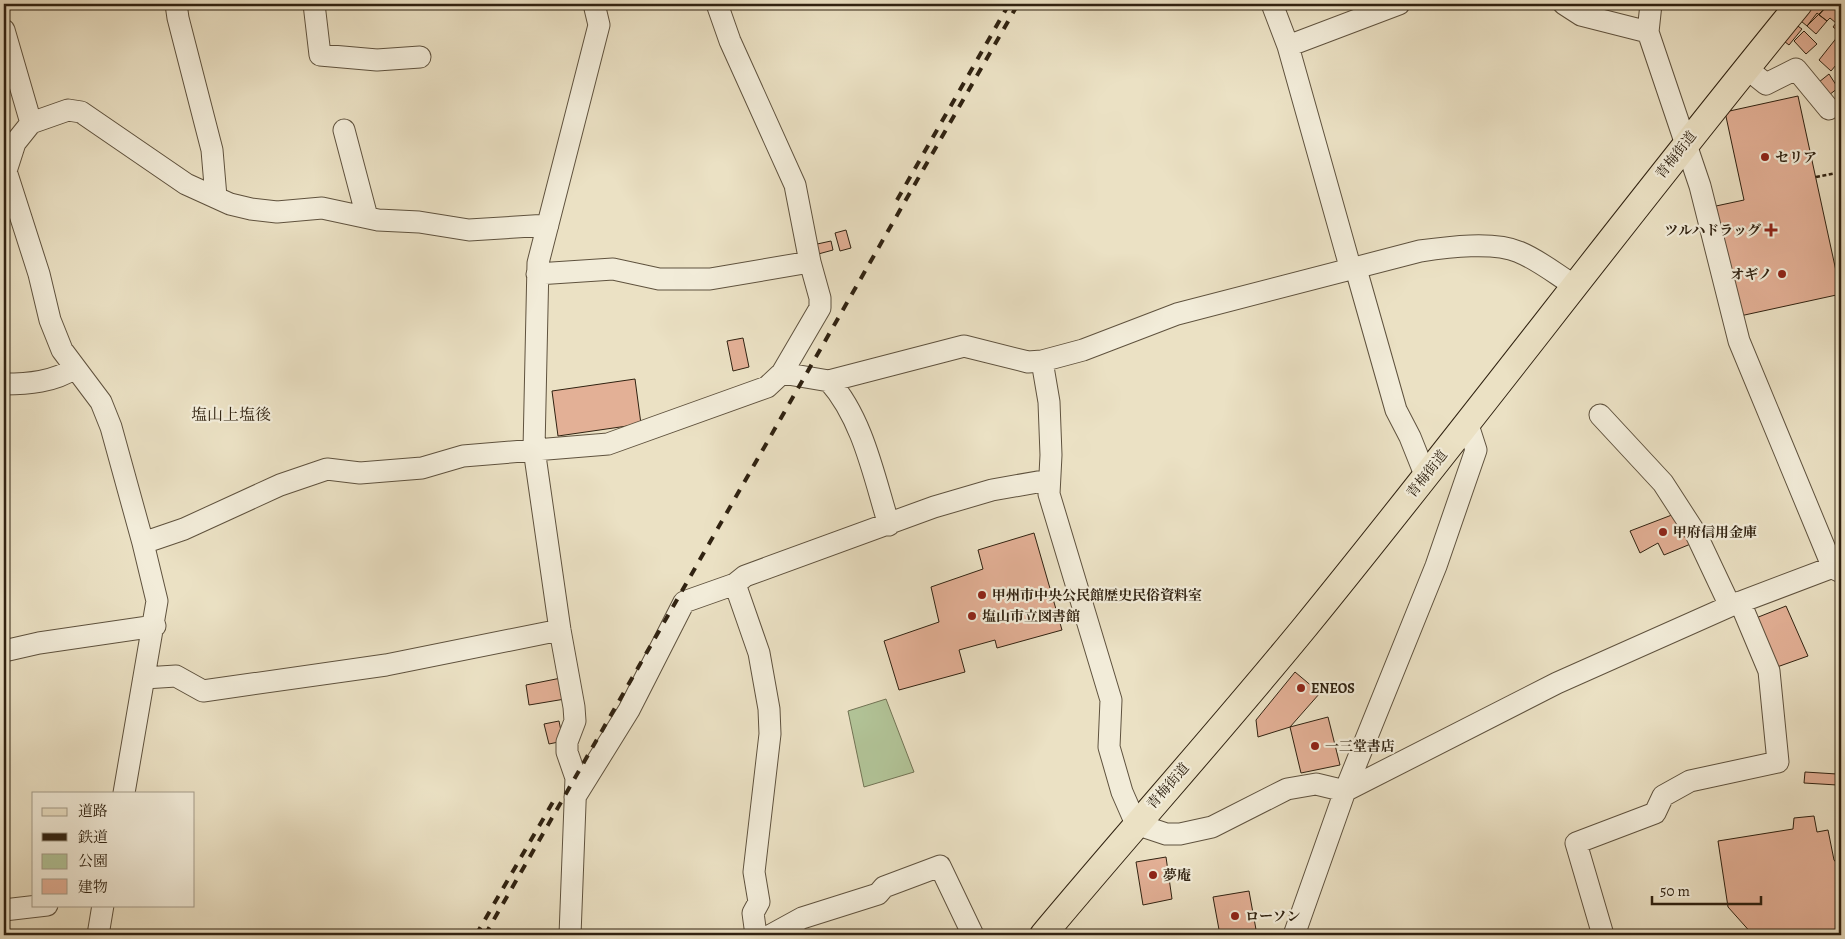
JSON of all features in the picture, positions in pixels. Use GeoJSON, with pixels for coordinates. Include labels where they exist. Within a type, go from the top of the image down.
{"type":"FeatureCollection","features":[{"type":"Feature","properties":{"kind":"main road","name":"青梅街道"},"geometry":{"type":"LineString","coordinates":[[1043,935],[1302,630],[1468,424],[1686,143],[1799,4]]}},
{"type":"Feature","properties":{"kind":"street"},"geometry":{"type":"LineString","coordinates":[[178,4],[176,4],[178,18],[212,150],[216,198]]}},
{"type":"Feature","properties":{"kind":"street"},"geometry":{"type":"LineString","coordinates":[[314,4],[320,55],[377,60],[420,57]]}},
{"type":"Feature","properties":{"kind":"street"},"geometry":{"type":"LineString","coordinates":[[570,935],[576,778],[567,752],[567,742],[575,721],[534,449],[537,274],[538,263],[599,25],[594,4]]}},
{"type":"Feature","properties":{"kind":"street"},"geometry":{"type":"LineString","coordinates":[[143,543],[184,529],[280,485],[328,469],[360,473],[422,468],[463,456],[608,444],[767,387],[782,373],[820,308],[820,298],[810,262],[794,185],[730,41],[717,4]]}},
{"type":"Feature","properties":{"kind":"street"},"geometry":{"type":"LineString","coordinates":[[1272,4],[1288,46],[1396,410],[1410,436],[1426,477]]}},
{"type":"Feature","properties":{"kind":"street"},"geometry":{"type":"LineString","coordinates":[[1288,46],[1375,8],[1399,4]]}},
{"type":"Feature","properties":{"kind":"street"},"geometry":{"type":"LineString","coordinates":[[1564,4],[1581,15],[1648,32]]}},
{"type":"Feature","properties":{"kind":"street"},"geometry":{"type":"LineString","coordinates":[[1042,361],[1049,402],[1051,455],[1049,494],[1111,700],[1109,746],[1122,792],[1136,824],[1166,834],[1180,834],[1212,827],[1287,789],[1316,784],[1345,791],[1557,683],[1735,604],[1838,568],[1739,341],[1700,186],[1648,32],[1651,4]]}},
{"type":"Feature","properties":{"kind":"street"},"geometry":{"type":"LineString","coordinates":[[4,30],[31,124]]}},
{"type":"Feature","properties":{"kind":"street"},"geometry":{"type":"LineString","coordinates":[[1746,68],[1766,84],[1796,69],[1829,109]]}},
{"type":"Feature","properties":{"kind":"street"},"geometry":{"type":"LineString","coordinates":[[124,792],[155,626],[157,601],[111,427],[101,402],[62,350],[50,320],[39,274],[6,171],[10,142],[31,124],[68,110],[81,112],[186,184],[216,198],[251,209],[277,212],[322,208],[367,217],[469,230],[548,225]]}},
{"type":"Feature","properties":{"kind":"street"},"geometry":{"type":"LineString","coordinates":[[344,130],[367,217]]}},
{"type":"Feature","properties":{"kind":"street"},"geometry":{"type":"LineString","coordinates":[[782,373],[829,381],[964,346],[1028,362],[1042,361],[1083,350],[1178,314],[1440,248],[1503,246],[1522,252],[1575,286]]}},
{"type":"Feature","properties":{"kind":"street"},"geometry":{"type":"LineString","coordinates":[[537,274],[613,269],[659,280],[710,279],[810,262]]}},
{"type":"Feature","properties":{"kind":"street"},"geometry":{"type":"LineString","coordinates":[[4,384],[28,384],[63,376],[75,368]]}},
{"type":"Feature","properties":{"kind":"street"},"geometry":{"type":"LineString","coordinates":[[829,381],[841,394],[863,440],[888,525]]}},
{"type":"Feature","properties":{"kind":"street"},"geometry":{"type":"LineString","coordinates":[[1600,415],[1663,483],[1696,534],[1735,604],[1769,671],[1778,762],[1690,781],[1663,796],[1655,813],[1576,843],[1603,935]]}},
{"type":"Feature","properties":{"kind":"street"},"geometry":{"type":"LineString","coordinates":[[1294,935],[1345,791],[1436,566],[1476,450],[1468,424]]}},
{"type":"Feature","properties":{"kind":"street"},"geometry":{"type":"LineString","coordinates":[[575,798],[629,710],[684,602],[735,584],[745,576],[934,507],[992,490],[1049,480]]}},
{"type":"Feature","properties":{"kind":"street"},"geometry":{"type":"LineString","coordinates":[[735,584],[760,653],[770,734],[754,872],[759,902],[753,913],[756,935]]}},
{"type":"Feature","properties":{"kind":"street"},"geometry":{"type":"LineString","coordinates":[[4,651],[39,643],[155,626]]}},
{"type":"Feature","properties":{"kind":"street"},"geometry":{"type":"LineString","coordinates":[[144,678],[176,676],[203,691],[386,665],[560,630]]}},
{"type":"Feature","properties":{"kind":"street"},"geometry":{"type":"LineString","coordinates":[[771,935],[802,918],[878,894],[884,887],[940,866],[973,935]]}},
{"type":"Feature","properties":{"kind":"street"},"geometry":{"type":"LineString","coordinates":[[4,910],[38,906]]}},
{"type":"Feature","properties":{"kind":"street"},"geometry":{"type":"LineString","coordinates":[[98,935],[103,906]]}},
{"type":"Feature","properties":{"kind":"path"},"geometry":{"type":"LineString","coordinates":[[1816,177],[1841,172]]}},
{"type":"Feature","properties":{"kind":"green space"},"geometry":{"type":"Polygon","coordinates":[[[886,699],[914,772],[864,787],[848,711],[886,699]]]}},
{"type":"Feature","properties":{"kind":"building"},"geometry":{"type":"Polygon","coordinates":[[[1806,4],[1829,4],[1807,26],[1796,17],[1806,4]]]}},
{"type":"Feature","properties":{"kind":"building"},"geometry":{"type":"Polygon","coordinates":[[[1829,4],[1834,4],[1841,10],[1841,33],[1833,27],[1836,23],[1830,18],[1827,21],[1819,15],[1829,4]]]}},
{"type":"Feature","properties":{"kind":"building"},"geometry":{"type":"Polygon","coordinates":[[[1817,13],[1827,21],[1816,34],[1807,26],[1817,13]]]}},
{"type":"Feature","properties":{"kind":"building"},"geometry":{"type":"Polygon","coordinates":[[[1792,22],[1802,29],[1789,45],[1780,38],[1792,22]]]}},
{"type":"Feature","properties":{"kind":"building"},"geometry":{"type":"Polygon","coordinates":[[[1804,31],[1817,44],[1806,54],[1794,41],[1804,31]]]}},
{"type":"Feature","properties":{"kind":"building"},"geometry":{"type":"Polygon","coordinates":[[[1838,36],[1841,36],[1841,59],[1831,71],[1819,60],[1838,36]]]}},
{"type":"Feature","properties":{"kind":"building"},"geometry":{"type":"Polygon","coordinates":[[[1829,74],[1838,88],[1829,95],[1819,82],[1829,74]]]}},
{"type":"Feature","properties":{"kind":"building"},"geometry":{"type":"Polygon","coordinates":[[[1798,96],[1841,294],[1740,316],[1716,206],[1744,200],[1725,112],[1798,96]]]}},
{"type":"Feature","properties":{"kind":"building"},"geometry":{"type":"Polygon","coordinates":[[[846,230],[851,248],[840,251],[835,233],[846,230]]]}},
{"type":"Feature","properties":{"kind":"building"},"geometry":{"type":"Polygon","coordinates":[[[831,241],[833,250],[811,256],[808,246],[831,241]]]}},
{"type":"Feature","properties":{"kind":"building"},"geometry":{"type":"Polygon","coordinates":[[[743,338],[749,367],[733,371],[727,341],[743,338]]]}},
{"type":"Feature","properties":{"kind":"building"},"geometry":{"type":"Polygon","coordinates":[[[635,379],[641,424],[558,436],[552,391],[635,379]]]}},
{"type":"Feature","properties":{"kind":"building"},"geometry":{"type":"Polygon","coordinates":[[[1677,513],[1693,543],[1664,555],[1658,543],[1640,553],[1630,531],[1677,513]]]}},
{"type":"Feature","properties":{"kind":"building"},"geometry":{"type":"Polygon","coordinates":[[[1034,533],[1062,630],[997,648],[995,640],[959,650],[965,672],[899,690],[884,641],[939,622],[931,587],[983,569],[978,550],[1034,533]]]}},
{"type":"Feature","properties":{"kind":"building"},"geometry":{"type":"Polygon","coordinates":[[[1786,606],[1808,656],[1777,667],[1756,618],[1786,606]]]}},
{"type":"Feature","properties":{"kind":"building"},"geometry":{"type":"Polygon","coordinates":[[[1295,672],[1320,693],[1290,727],[1258,737],[1256,720],[1295,672]]]}},
{"type":"Feature","properties":{"kind":"building"},"geometry":{"type":"Polygon","coordinates":[[[561,678],[565,699],[529,705],[526,685],[561,678]]]}},
{"type":"Feature","properties":{"kind":"building","name":"一三堂書店"},"geometry":{"type":"Polygon","coordinates":[[[1328,717],[1340,765],[1301,773],[1290,727],[1328,717]]]}},
{"type":"Feature","properties":{"kind":"building"},"geometry":{"type":"Polygon","coordinates":[[[559,721],[563,741],[549,744],[544,724],[559,721]]]}},
{"type":"Feature","properties":{"kind":"building"},"geometry":{"type":"Polygon","coordinates":[[[1805,772],[1837,774],[1837,785],[1804,783],[1805,772]]]}},
{"type":"Feature","properties":{"kind":"building"},"geometry":{"type":"Polygon","coordinates":[[[1814,816],[1817,832],[1828,830],[1834,860],[1840,867],[1841,935],[1753,935],[1728,907],[1718,841],[1793,829],[1794,818],[1814,816]]]}},
{"type":"Feature","properties":{"kind":"building"},"geometry":{"type":"Polygon","coordinates":[[[1166,857],[1172,899],[1143,905],[1136,862],[1166,857]]]}},
{"type":"Feature","properties":{"kind":"building","name":"ローソン"},"geometry":{"type":"Polygon","coordinates":[[[1249,891],[1257,935],[1220,935],[1213,897],[1249,891]]]}},
{"type":"Feature","properties":{"kind":"railway"},"geometry":{"type":"LineString","coordinates":[[897,200],[1009,4]]}},
{"type":"Feature","properties":{"kind":"railway"},"geometry":{"type":"LineString","coordinates":[[485,935],[1018,4]]}},
{"type":"Feature","properties":{"kind":"railway"},"geometry":{"type":"LineString","coordinates":[[476,935],[557,795]]}},
{"type":"Feature","properties":{"kind":"place","name":"セリア"},"geometry":{"type":"Point","coordinates":[1765,157]}},
{"type":"Feature","properties":{"kind":"place","name":"ツルハドラッグ"},"geometry":{"type":"Point","coordinates":[1771,230]}},
{"type":"Feature","properties":{"kind":"place","name":"オギノ"},"geometry":{"type":"Point","coordinates":[1782,274]}},
{"type":"Feature","properties":{"kind":"place","name":"甲府信用金庫"},"geometry":{"type":"Point","coordinates":[1663,532]}},
{"type":"Feature","properties":{"kind":"place","name":"甲州市中央公民館歴史民俗資料室"},"geometry":{"type":"Point","coordinates":[982,595]}},
{"type":"Feature","properties":{"kind":"place","name":"塩山市立図書館"},"geometry":{"type":"Point","coordinates":[972,616]}},
{"type":"Feature","properties":{"kind":"place","name":"ENEOS"},"geometry":{"type":"Point","coordinates":[1301,688]}},
{"type":"Feature","properties":{"kind":"place","name":"一三堂書店"},"geometry":{"type":"Point","coordinates":[1315,746]}},
{"type":"Feature","properties":{"kind":"place","name":"夢庵"},"geometry":{"type":"Point","coordinates":[1153,875]}},
{"type":"Feature","properties":{"kind":"place","name":"ローソン"},"geometry":{"type":"Point","coordinates":[1235,916]}},
{"type":"Feature","properties":{"kind":"district","name":"塩山上塩後"},"geometry":{"type":"Point","coordinates":[231,415]}}]}
